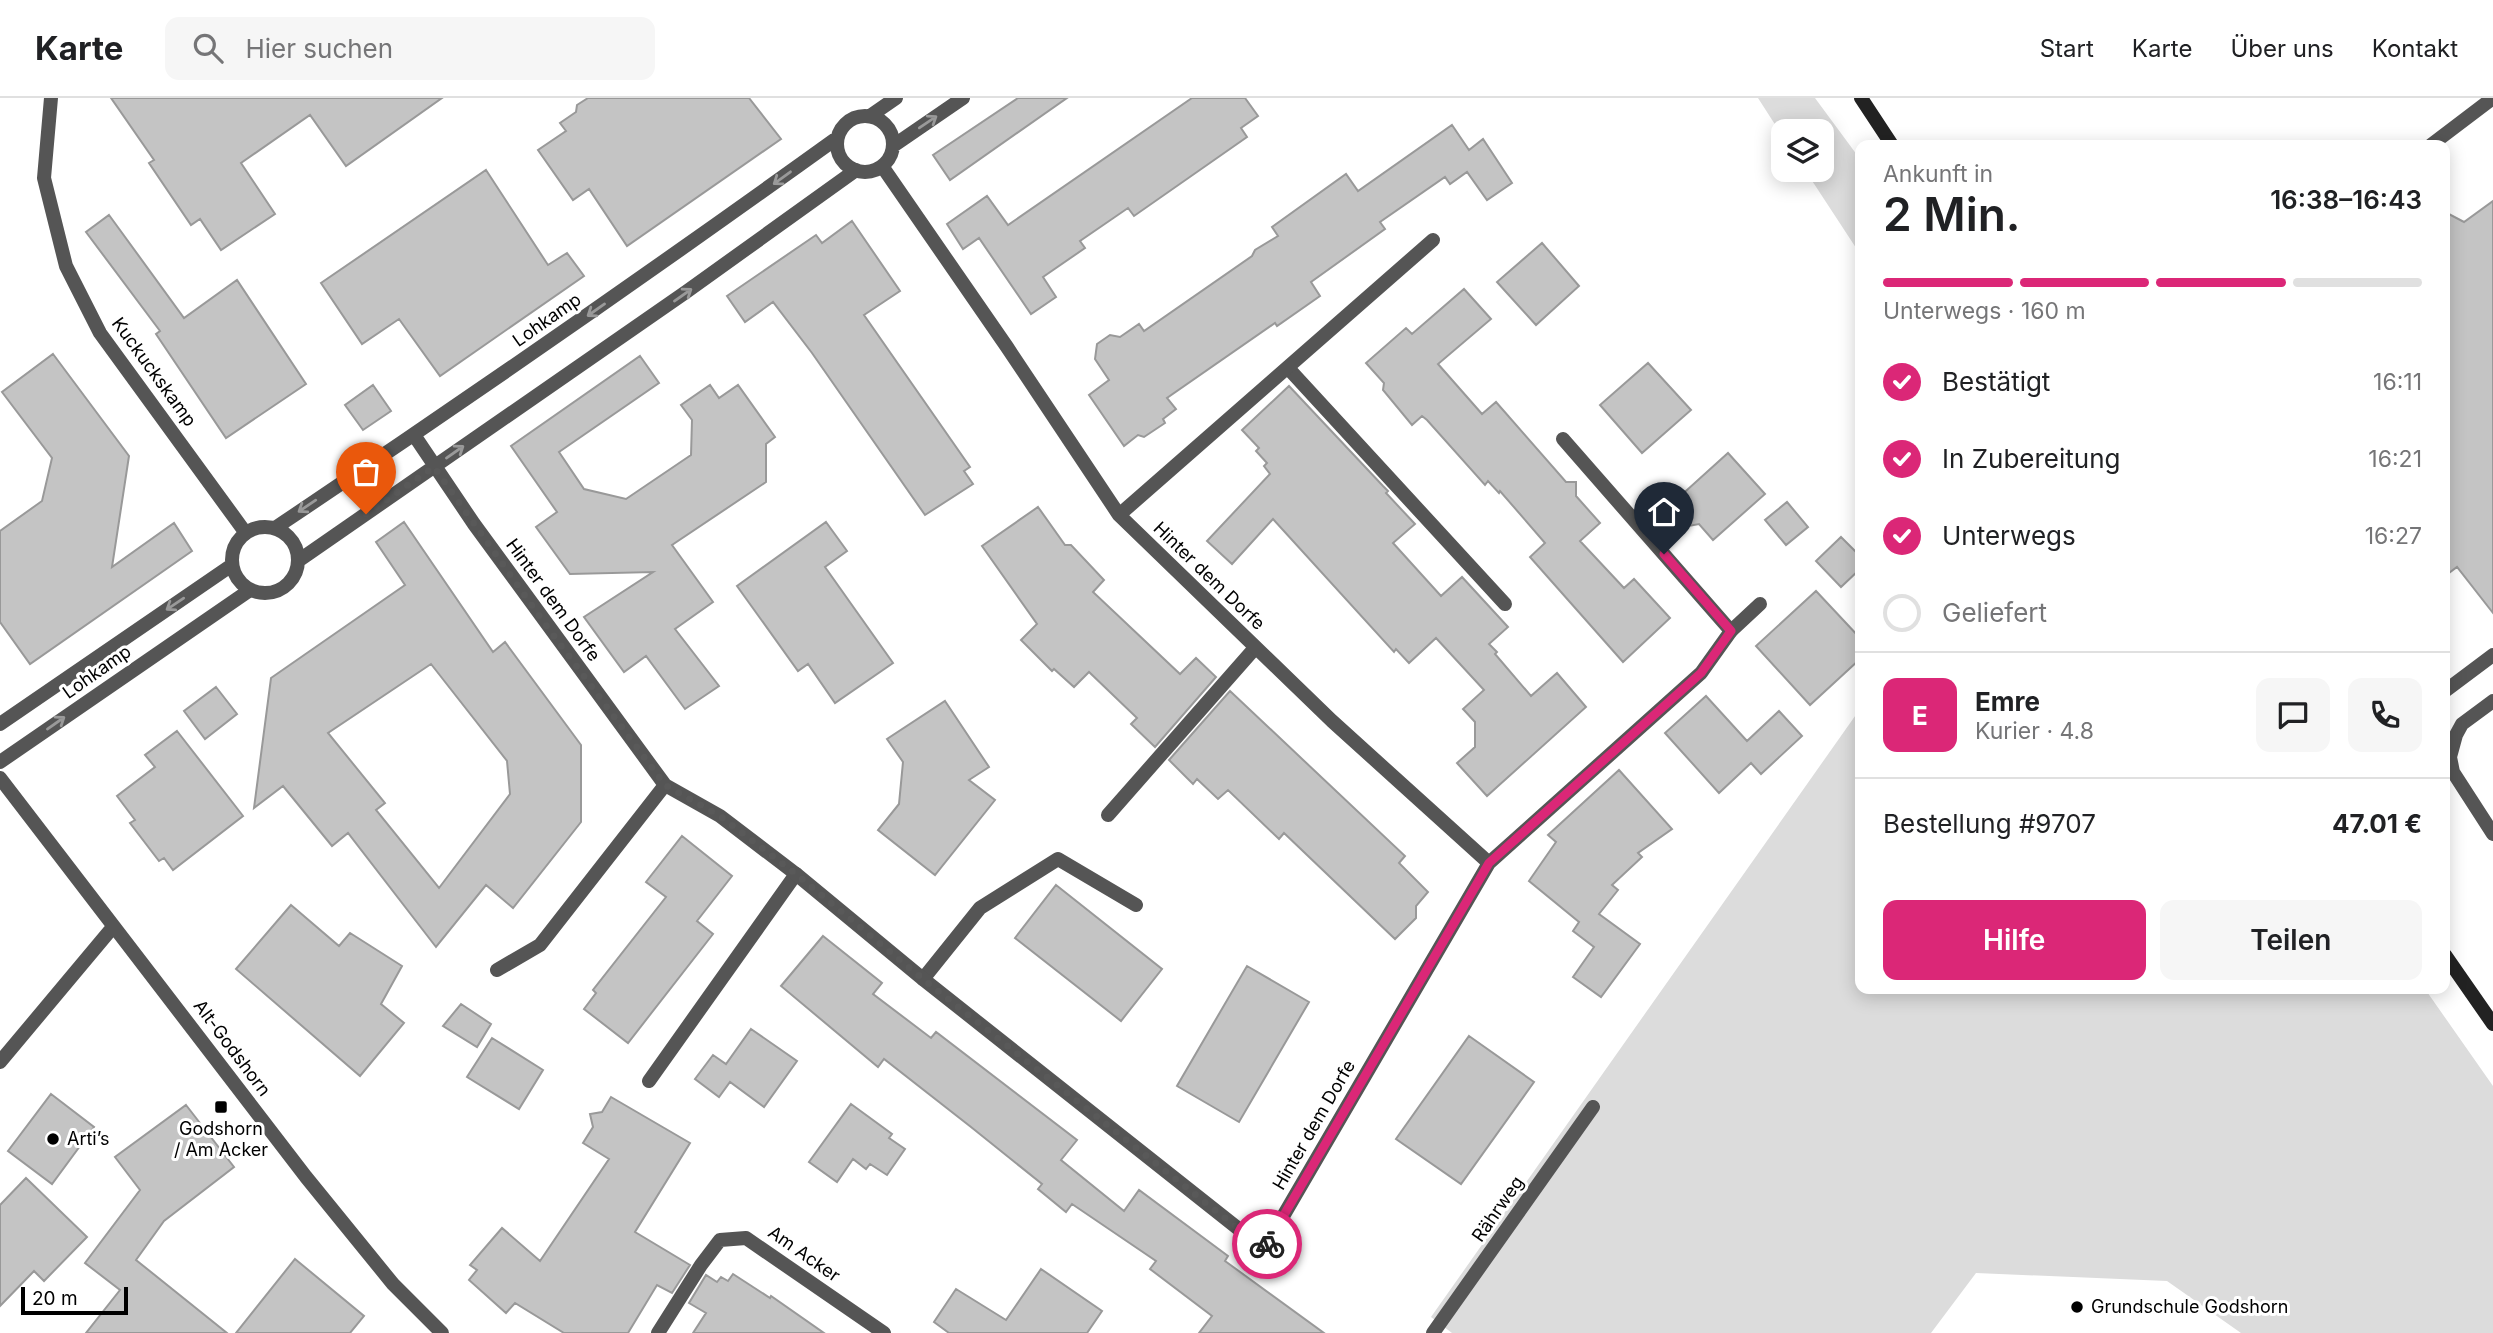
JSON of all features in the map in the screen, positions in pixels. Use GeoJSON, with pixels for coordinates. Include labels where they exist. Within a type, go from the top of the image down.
{"type":"FeatureCollection","features":[{"type":"Feature","properties":{"kind":"main road"},"geometry":{"type":"LineString","coordinates":[[1861,98],[1889,140]]}},
{"type":"Feature","properties":{"kind":"main road"},"geometry":{"type":"LineString","coordinates":[[2450,963],[2493,1024]]}},
{"type":"Feature","properties":{"kind":"street","name":"Kuckuckskamp"},"geometry":{"type":"LineString","coordinates":[[51,98],[44,178],[66,266],[100,333],[245,532]]}},
{"type":"Feature","properties":{"kind":"street","name":"Lohkamp"},"geometry":{"type":"LineString","coordinates":[[245,532],[265,526],[275,528],[627,289],[837,138],[844,124],[851,119],[870,116],[896,98]]}},
{"type":"Feature","properties":{"kind":"street"},"geometry":{"type":"LineString","coordinates":[[893,146],[963,98]]}},
{"type":"Feature","properties":{"kind":"street"},"geometry":{"type":"LineString","coordinates":[[2438,140],[2493,98]]}},
{"type":"Feature","properties":{"kind":"street"},"geometry":{"type":"LineString","coordinates":[[870,116],[884,123],[890,130],[893,146],[891,154],[882,166]]}},
{"type":"Feature","properties":{"kind":"street"},"geometry":{"type":"LineString","coordinates":[[837,138],[839,154],[843,161],[856,170]]}},
{"type":"Feature","properties":{"kind":"street","name":"Lohkamp"},"geometry":{"type":"LineString","coordinates":[[0,762],[250,590],[264,593],[284,587],[292,580],[298,561],[686,292],[856,170],[874,170],[882,166]]}},
{"type":"Feature","properties":{"kind":"street","name":"Hinter dem Dorfe"},"geometry":{"type":"LineString","coordinates":[[882,166],[1119,515],[1332,721],[1489,863]]}},
{"type":"Feature","properties":{"kind":"street"},"geometry":{"type":"LineString","coordinates":[[1119,515],[1289,369],[1433,240]]}},
{"type":"Feature","properties":{"kind":"street"},"geometry":{"type":"LineString","coordinates":[[1289,369],[1506,604]]}},
{"type":"Feature","properties":{"kind":"street","name":"Hinter dem Dorfe"},"geometry":{"type":"LineString","coordinates":[[414,435],[545,624],[665,785],[720,816],[796,874],[923,979],[1264,1249],[1489,863],[1701,673],[1731,631],[1760,604]]}},
{"type":"Feature","properties":{"kind":"street"},"geometry":{"type":"LineString","coordinates":[[1563,439],[1731,631]]}},
{"type":"Feature","properties":{"kind":"street"},"geometry":{"type":"LineString","coordinates":[[275,528],[285,533],[292,541],[298,561]]}},
{"type":"Feature","properties":{"kind":"street"},"geometry":{"type":"LineString","coordinates":[[245,532],[233,548],[232,565],[237,579],[250,590]]}},
{"type":"Feature","properties":{"kind":"street","name":"Lohkamp"},"geometry":{"type":"LineString","coordinates":[[0,724],[232,565]]}},
{"type":"Feature","properties":{"kind":"street"},"geometry":{"type":"LineString","coordinates":[[1108,815],[1255,648]]}},
{"type":"Feature","properties":{"kind":"street"},"geometry":{"type":"LineString","coordinates":[[2450,687],[2493,655]]}},
{"type":"Feature","properties":{"kind":"street"},"geometry":{"type":"LineString","coordinates":[[2493,701],[2462,724],[2450,757],[2453,772],[2493,834]]}},
{"type":"Feature","properties":{"kind":"street","name":"Alt-Godshorn"},"geometry":{"type":"LineString","coordinates":[[0,778],[314,1188],[393,1284],[442,1333]]}},
{"type":"Feature","properties":{"kind":"street"},"geometry":{"type":"LineString","coordinates":[[497,970],[540,944],[665,785]]}},
{"type":"Feature","properties":{"kind":"street"},"geometry":{"type":"LineString","coordinates":[[923,979],[980,908],[1058,859],[1136,905]]}},
{"type":"Feature","properties":{"kind":"street"},"geometry":{"type":"LineString","coordinates":[[649,1081],[796,874]]}},
{"type":"Feature","properties":{"kind":"street"},"geometry":{"type":"LineString","coordinates":[[0,1062],[113,927]]}},
{"type":"Feature","properties":{"kind":"street","name":"Rährweg"},"geometry":{"type":"LineString","coordinates":[[1433,1333],[1593,1107]]}},
{"type":"Feature","properties":{"kind":"street","name":"Am Acker"},"geometry":{"type":"LineString","coordinates":[[658,1333],[720,1240],[746,1238],[884,1333]]}},
{"type":"Feature","properties":{"kind":"shaded area"},"geometry":{"type":"Polygon","coordinates":[[[1758,98],[1815,98],[1830,119],[1771,119],[1758,98]]]}},
{"type":"Feature","properties":{"kind":"shaded area"},"geometry":{"type":"Polygon","coordinates":[[[1834,124],[1855,152],[1855,246],[1813,182],[1834,182],[1834,124]]]}},
{"type":"Feature","properties":{"kind":"shaded area"},"geometry":{"type":"Polygon","coordinates":[[[1855,716],[1855,994],[2429,994],[2493,1086],[2493,1333],[2241,1333],[2167,1281],[1976,1273],[1931,1333],[1452,1333],[1431,1317],[1855,716]]]}},
{"type":"Feature","properties":{"kind":"building"},"geometry":{"type":"Polygon","coordinates":[[[111,98],[442,98],[346,166],[310,115],[241,163],[275,214],[221,250],[200,219],[191,225],[149,163],[154,160],[111,98]]]}},
{"type":"Feature","properties":{"kind":"building"},"geometry":{"type":"Polygon","coordinates":[[[588,98],[749,98],[781,139],[627,246],[589,189],[573,200],[538,150],[566,131],[560,123],[576,112],[577,105],[588,98]]]}},
{"type":"Feature","properties":{"kind":"building"},"geometry":{"type":"Polygon","coordinates":[[[1018,98],[1067,98],[950,180],[933,155],[1018,98]]]}},
{"type":"Feature","properties":{"kind":"building"},"geometry":{"type":"Polygon","coordinates":[[[1192,98],[1245,98],[1258,116],[1241,128],[1247,137],[1134,216],[1128,208],[1080,241],[1085,248],[1043,277],[1056,297],[1031,314],[979,238],[963,249],[947,224],[987,196],[1008,225],[1192,98]]]}},
{"type":"Feature","properties":{"kind":"building"},"geometry":{"type":"Polygon","coordinates":[[[1452,125],[1469,150],[1483,139],[1512,183],[1487,200],[1467,172],[1450,184],[1445,177],[1380,222],[1385,229],[1311,282],[1320,296],[1277,326],[1275,323],[1167,398],[1176,409],[1163,419],[1165,423],[1144,437],[1138,435],[1124,446],[1089,395],[1109,380],[1095,359],[1097,344],[1110,335],[1120,337],[1139,324],[1144,331],[1278,236],[1272,227],[1346,174],[1358,191],[1452,125]]]}},
{"type":"Feature","properties":{"kind":"building"},"geometry":{"type":"Polygon","coordinates":[[[486,170],[548,265],[567,253],[584,276],[440,376],[399,319],[362,344],[321,283],[486,170]]]}},
{"type":"Feature","properties":{"kind":"building"},"geometry":{"type":"Polygon","coordinates":[[[2493,201],[2493,613],[2457,567],[2450,572],[2450,215],[2464,222],[2493,201]]]}},
{"type":"Feature","properties":{"kind":"building"},"geometry":{"type":"Polygon","coordinates":[[[109,215],[184,318],[237,280],[306,384],[226,438],[156,334],[160,331],[86,232],[109,215]]]}},
{"type":"Feature","properties":{"kind":"building"},"geometry":{"type":"Polygon","coordinates":[[[852,221],[900,291],[864,315],[970,467],[964,471],[973,484],[925,515],[812,353],[773,302],[745,322],[727,296],[816,235],[822,243],[852,221]]]}},
{"type":"Feature","properties":{"kind":"building"},"geometry":{"type":"Polygon","coordinates":[[[1542,243],[1579,286],[1536,325],[1497,282],[1542,243]]]}},
{"type":"Feature","properties":{"kind":"building"},"geometry":{"type":"Polygon","coordinates":[[[1464,289],[1491,319],[1438,364],[1482,414],[1496,402],[1566,482],[1576,482],[1576,496],[1600,523],[1580,541],[1624,588],[1634,579],[1670,618],[1623,662],[1530,557],[1545,543],[1500,491],[1499,493],[1488,481],[1485,485],[1427,420],[1422,416],[1412,425],[1383,390],[1384,383],[1366,363],[1406,328],[1412,334],[1464,289]]]}},
{"type":"Feature","properties":{"kind":"building"},"geometry":{"type":"Polygon","coordinates":[[[53,354],[129,456],[112,567],[174,523],[192,551],[30,664],[0,622],[0,531],[42,501],[52,458],[2,392],[53,354]]]}},
{"type":"Feature","properties":{"kind":"building"},"geometry":{"type":"Polygon","coordinates":[[[640,356],[659,383],[559,452],[584,489],[626,499],[691,455],[692,420],[681,405],[710,385],[719,398],[738,385],[775,437],[766,444],[766,482],[672,545],[713,602],[675,629],[719,686],[685,709],[646,656],[624,672],[584,617],[653,572],[570,574],[536,527],[557,512],[511,446],[640,356]]]}},
{"type":"Feature","properties":{"kind":"building"},"geometry":{"type":"Polygon","coordinates":[[[1648,363],[1691,410],[1642,453],[1600,405],[1648,363]]]}},
{"type":"Feature","properties":{"kind":"building"},"geometry":{"type":"Polygon","coordinates":[[[373,385],[391,411],[363,430],[345,405],[373,385]]]}},
{"type":"Feature","properties":{"kind":"building"},"geometry":{"type":"Polygon","coordinates":[[[1289,386],[1388,491],[1386,493],[1415,524],[1393,543],[1441,596],[1462,577],[1508,627],[1489,644],[1531,696],[1557,673],[1586,707],[1487,796],[1457,763],[1475,747],[1475,722],[1463,709],[1484,690],[1436,638],[1409,663],[1396,649],[1394,652],[1273,519],[1232,564],[1207,541],[1270,474],[1264,466],[1267,463],[1256,451],[1259,448],[1242,430],[1289,386]]]}},
{"type":"Feature","properties":{"kind":"building"},"geometry":{"type":"Polygon","coordinates":[[[1728,453],[1765,494],[1713,540],[1699,524],[1678,528],[1685,508],[1677,499],[1728,453]]]}},
{"type":"Feature","properties":{"kind":"building"},"geometry":{"type":"Polygon","coordinates":[[[1787,502],[1808,527],[1786,545],[1765,520],[1787,502]]]}},
{"type":"Feature","properties":{"kind":"building"},"geometry":{"type":"Polygon","coordinates":[[[1038,507],[1065,545],[1071,545],[1104,580],[1093,592],[1180,674],[1196,658],[1216,677],[1155,747],[1131,724],[1137,718],[1089,672],[1074,687],[1054,669],[1052,671],[1021,640],[1037,624],[982,546],[1038,507]]]}},
{"type":"Feature","properties":{"kind":"building"},"geometry":{"type":"Polygon","coordinates":[[[404,522],[493,652],[505,642],[581,745],[581,822],[513,908],[486,885],[436,947],[348,833],[332,846],[283,786],[254,808],[271,678],[405,585],[376,542],[404,522]],[[431,664],[328,733],[385,803],[376,810],[439,888],[510,794],[507,761],[431,664]]]}},
{"type":"Feature","properties":{"kind":"building"},"geometry":{"type":"Polygon","coordinates":[[[826,522],[847,551],[825,567],[893,663],[835,703],[808,664],[798,671],[737,586],[826,522]]]}},
{"type":"Feature","properties":{"kind":"building"},"geometry":{"type":"Polygon","coordinates":[[[1841,537],[1855,551],[1855,574],[1841,587],[1816,561],[1841,537]]]}},
{"type":"Feature","properties":{"kind":"building"},"geometry":{"type":"Polygon","coordinates":[[[1816,591],[1855,633],[1855,664],[1810,705],[1756,646],[1816,591]]]}},
{"type":"Feature","properties":{"kind":"building"},"geometry":{"type":"Polygon","coordinates":[[[216,687],[237,714],[205,739],[184,711],[216,687]]]}},
{"type":"Feature","properties":{"kind":"building"},"geometry":{"type":"Polygon","coordinates":[[[1230,691],[1405,856],[1399,863],[1428,892],[1416,906],[1416,918],[1395,939],[1284,833],[1279,839],[1228,790],[1218,799],[1197,779],[1193,784],[1169,760],[1230,691]]]}},
{"type":"Feature","properties":{"kind":"building"},"geometry":{"type":"Polygon","coordinates":[[[1706,696],[1747,741],[1779,711],[1802,736],[1761,774],[1751,763],[1719,793],[1665,733],[1706,696]]]}},
{"type":"Feature","properties":{"kind":"building"},"geometry":{"type":"Polygon","coordinates":[[[945,701],[989,767],[969,780],[995,800],[935,875],[878,830],[899,804],[903,762],[887,739],[945,701]]]}},
{"type":"Feature","properties":{"kind":"building"},"geometry":{"type":"Polygon","coordinates":[[[177,731],[243,816],[173,870],[164,858],[159,861],[130,823],[135,820],[117,796],[155,767],[145,755],[177,731]]]}},
{"type":"Feature","properties":{"kind":"building"},"geometry":{"type":"Polygon","coordinates":[[[1619,770],[1672,829],[1638,853],[1642,857],[1612,885],[1618,890],[1599,914],[1640,944],[1601,997],[1573,977],[1594,947],[1573,931],[1579,922],[1529,881],[1556,842],[1548,835],[1619,770]]]}},
{"type":"Feature","properties":{"kind":"building"},"geometry":{"type":"Polygon","coordinates":[[[682,836],[732,876],[697,921],[713,934],[628,1043],[584,1009],[596,993],[593,990],[666,897],[646,882],[682,836]]]}},
{"type":"Feature","properties":{"kind":"building"},"geometry":{"type":"Polygon","coordinates":[[[1056,885],[1162,969],[1121,1021],[1015,938],[1056,885]]]}},
{"type":"Feature","properties":{"kind":"building"},"geometry":{"type":"Polygon","coordinates":[[[291,905],[339,946],[350,933],[402,966],[381,1004],[404,1023],[360,1076],[236,969],[291,905]]]}},
{"type":"Feature","properties":{"kind":"building"},"geometry":{"type":"Polygon","coordinates":[[[823,936],[882,983],[873,994],[931,1038],[936,1032],[1077,1140],[1061,1160],[1124,1211],[1139,1190],[1228,1256],[1225,1261],[1324,1333],[1199,1333],[1212,1316],[1150,1269],[1156,1261],[1072,1204],[1066,1212],[1038,1189],[1042,1184],[971,1127],[884,1059],[878,1067],[781,986],[823,936]]]}},
{"type":"Feature","properties":{"kind":"building"},"geometry":{"type":"Polygon","coordinates":[[[1247,966],[1309,1002],[1239,1122],[1177,1086],[1247,966]]]}},
{"type":"Feature","properties":{"kind":"building"},"geometry":{"type":"Polygon","coordinates":[[[461,1004],[491,1024],[477,1047],[443,1026],[461,1004]]]}},
{"type":"Feature","properties":{"kind":"building"},"geometry":{"type":"Polygon","coordinates":[[[751,1029],[797,1061],[764,1107],[730,1082],[719,1097],[695,1079],[713,1055],[726,1064],[751,1029]]]}},
{"type":"Feature","properties":{"kind":"building"},"geometry":{"type":"Polygon","coordinates":[[[1469,1036],[1534,1082],[1461,1184],[1396,1139],[1469,1036]]]}},
{"type":"Feature","properties":{"kind":"building"},"geometry":{"type":"Polygon","coordinates":[[[492,1038],[543,1070],[519,1109],[467,1077],[492,1038]]]}},
{"type":"Feature","properties":{"kind":"building"},"geometry":{"type":"Polygon","coordinates":[[[51,1094],[94,1127],[52,1184],[8,1151],[51,1094]]]}},
{"type":"Feature","properties":{"kind":"building"},"geometry":{"type":"Polygon","coordinates":[[[611,1097],[690,1143],[635,1232],[690,1265],[672,1293],[657,1285],[628,1333],[564,1333],[515,1303],[506,1313],[469,1280],[477,1270],[470,1265],[502,1228],[540,1261],[609,1159],[583,1143],[593,1127],[590,1114],[602,1112],[611,1097]]]}},
{"type":"Feature","properties":{"kind":"building"},"geometry":{"type":"Polygon","coordinates":[[[851,1104],[892,1134],[889,1138],[905,1149],[887,1175],[870,1164],[866,1169],[853,1159],[837,1182],[809,1162],[851,1104]]]}},
{"type":"Feature","properties":{"kind":"building"},"geometry":{"type":"Polygon","coordinates":[[[186,1105],[234,1167],[164,1221],[136,1260],[227,1333],[86,1333],[120,1290],[85,1263],[140,1190],[115,1157],[186,1105]]]}},
{"type":"Feature","properties":{"kind":"building"},"geometry":{"type":"Polygon","coordinates":[[[26,1178],[87,1237],[44,1281],[34,1271],[0,1306],[0,1205],[26,1178]]]}},
{"type":"Feature","properties":{"kind":"building"},"geometry":{"type":"Polygon","coordinates":[[[295,1259],[364,1316],[350,1333],[236,1333],[295,1259]]]}},
{"type":"Feature","properties":{"kind":"building"},"geometry":{"type":"Polygon","coordinates":[[[1041,1269],[1102,1311],[1087,1333],[949,1333],[934,1322],[956,1289],[1006,1320],[1041,1269]]]}},
{"type":"Feature","properties":{"kind":"building"},"geometry":{"type":"Polygon","coordinates":[[[733,1274],[770,1298],[771,1296],[824,1333],[693,1333],[706,1313],[689,1303],[706,1275],[717,1282],[721,1277],[728,1281],[733,1274]]]}},
{"type":"Feature","properties":{"kind":"way so far"},"geometry":{"type":"LineString","coordinates":[[366,514],[434,467],[545,624],[665,785],[720,816],[1264,1249],[1267,1244]]}},
{"type":"Feature","properties":{"kind":"place","name":"Godshorn / Am Acker"},"geometry":{"type":"Point","coordinates":[221,1107]}},
{"type":"Feature","properties":{"kind":"place","name":"Arti’s"},"geometry":{"type":"Point","coordinates":[53,1139]}},
{"type":"Feature","properties":{"kind":"place","name":"Grundschule Godshorn"},"geometry":{"type":"Point","coordinates":[2077,1307]}},
{"type":"Feature","properties":{"kind":"route"},"geometry":{"type":"LineString","coordinates":[[1267,1244],[1489,863],[1701,673],[1731,631],[1664,554]]}}]}
